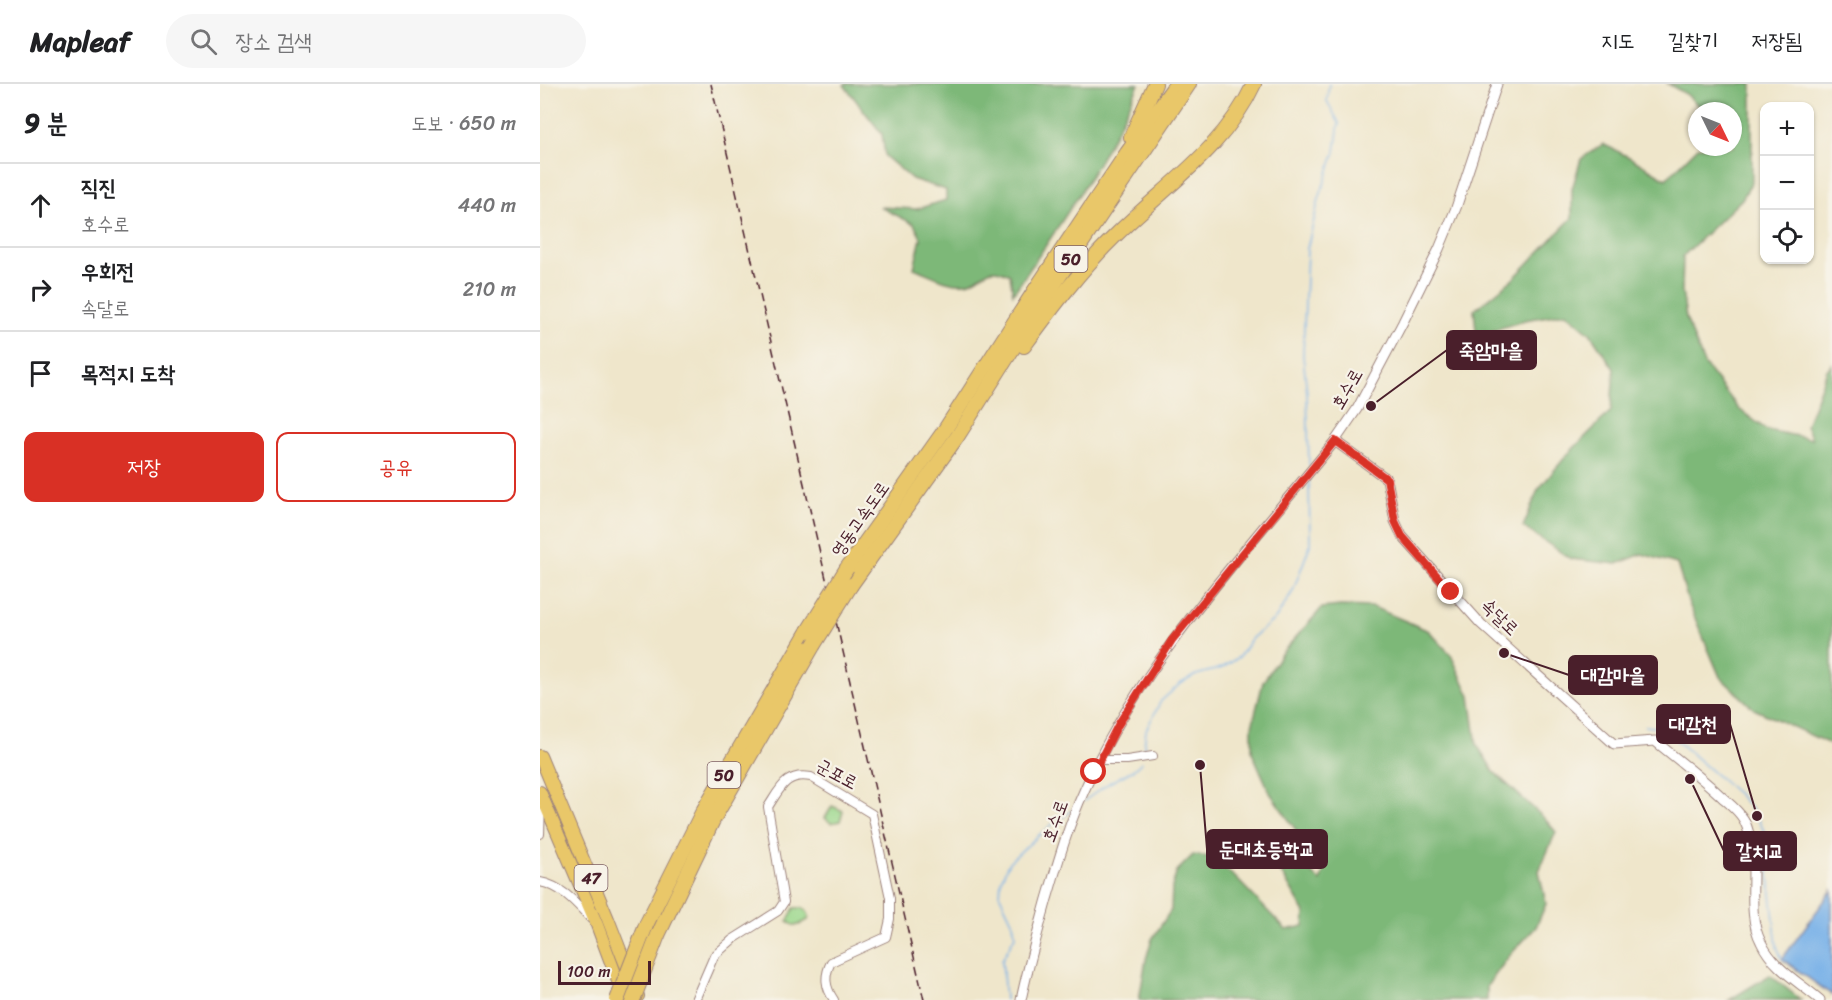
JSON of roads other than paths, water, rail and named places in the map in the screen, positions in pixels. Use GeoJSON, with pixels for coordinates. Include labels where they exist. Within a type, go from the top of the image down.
{"type":"FeatureCollection","features":[{"type":"Feature","properties":{"kind":"highway"},"geometry":{"type":"LineString","coordinates":[[1112,175],[1155,84]]}},
{"type":"Feature","properties":{"kind":"highway","name":"영동고속도로"},"geometry":{"type":"LineString","coordinates":[[617,1000],[647,923],[703,811],[808,631],[847,568],[945,431],[1035,290],[1176,84]]}},
{"type":"Feature","properties":{"kind":"highway","name":"영동고속도로"},"geometry":{"type":"LineString","coordinates":[[633,1000],[658,935],[713,820],[813,646],[851,585],[957,437],[1046,296],[1189,84]]}},
{"type":"Feature","properties":{"kind":"highway"},"geometry":{"type":"LineString","coordinates":[[957,437],[1042,322],[1080,275],[1122,228],[1182,176],[1223,134],[1240,110],[1254,84]]}},
{"type":"Feature","properties":{"kind":"main road","name":"47"},"geometry":{"type":"LineString","coordinates":[[540,756],[640,1000]]}},
{"type":"Feature","properties":{"kind":"main road","name":"47"},"geometry":{"type":"LineString","coordinates":[[540,793],[597,925],[625,1000]]}},
{"type":"Feature","properties":{"kind":"street","name":"호수로"},"geometry":{"type":"LineString","coordinates":[[1021,1000],[1028,967],[1070,825],[1084,790],[1118,725],[1172,640],[1327,451],[1357,409],[1440,249],[1497,84]]}},
{"type":"Feature","properties":{"kind":"street","name":"속달로"},"geometry":{"type":"LineString","coordinates":[[1335,441],[1387,479],[1395,521],[1402,536],[1496,638],[1614,744],[1655,741],[1711,786],[1743,818],[1753,851],[1754,919],[1760,942],[1783,971],[1820,1000]]}},
{"type":"Feature","properties":{"kind":"street"},"geometry":{"type":"LineString","coordinates":[[1100,760],[1127,760],[1154,756]]}},
{"type":"Feature","properties":{"kind":"street","name":"군포로"},"geometry":{"type":"LineString","coordinates":[[695,1000],[714,956],[732,940],[778,910],[784,902],[768,807],[785,782],[793,776],[811,777],[872,814],[890,898],[890,919],[886,937],[831,962],[826,970],[825,982],[828,993],[834,1000]]}},
{"type":"Feature","properties":{"kind":"street"},"geometry":{"type":"LineString","coordinates":[[540,793],[540,834]]}},
{"type":"Feature","properties":{"kind":"street"},"geometry":{"type":"LineString","coordinates":[[540,882],[551,884],[566,893],[597,925]]}},
{"type":"Feature","properties":{"kind":"water"},"geometry":{"type":"Polygon","coordinates":[[[1832,890],[1832,995],[1782,959],[1832,890]]]}},
{"type":"Feature","properties":{"kind":"waterway"},"geometry":{"type":"LineString","coordinates":[[1309,465],[1307,393],[1303,356],[1307,249],[1319,199],[1335,152],[1339,123],[1327,101],[1329,84]]}},
{"type":"Feature","properties":{"kind":"waterway"},"geometry":{"type":"LineString","coordinates":[[1143,754],[1146,730],[1161,701],[1180,684],[1196,675],[1222,668],[1239,657],[1252,638],[1276,618],[1293,591],[1310,545],[1309,479]]}},
{"type":"Feature","properties":{"kind":"waterway"},"geometry":{"type":"LineString","coordinates":[[1645,726],[1662,728],[1738,794],[1759,821],[1764,831],[1777,947],[1782,959]]}},
{"type":"Feature","properties":{"kind":"waterway"},"geometry":{"type":"LineString","coordinates":[[1084,801],[1142,762]]}},
{"type":"Feature","properties":{"kind":"waterway"},"geometry":{"type":"LineString","coordinates":[[1005,1000],[1002,960],[1015,936],[1013,923],[1000,896],[1001,880],[1009,862],[1046,829],[1071,811]]}},
{"type":"Feature","properties":{"kind":"railway"},"geometry":{"type":"LineString","coordinates":[[711,84],[924,1000]]}},
{"type":"Feature","properties":{"kind":"place","name":"죽암마을"},"geometry":{"type":"Point","coordinates":[1371,406]}},
{"type":"Feature","properties":{"kind":"place","name":"대감마을"},"geometry":{"type":"Point","coordinates":[1504,653]}},
{"type":"Feature","properties":{"kind":"place","name":"둔대초등학교"},"geometry":{"type":"Point","coordinates":[1200,765]}},
{"type":"Feature","properties":{"kind":"place","name":"갈치교"},"geometry":{"type":"Point","coordinates":[1690,779]}},
{"type":"Feature","properties":{"kind":"place","name":"대감천"},"geometry":{"type":"Point","coordinates":[1757,816]}}]}
